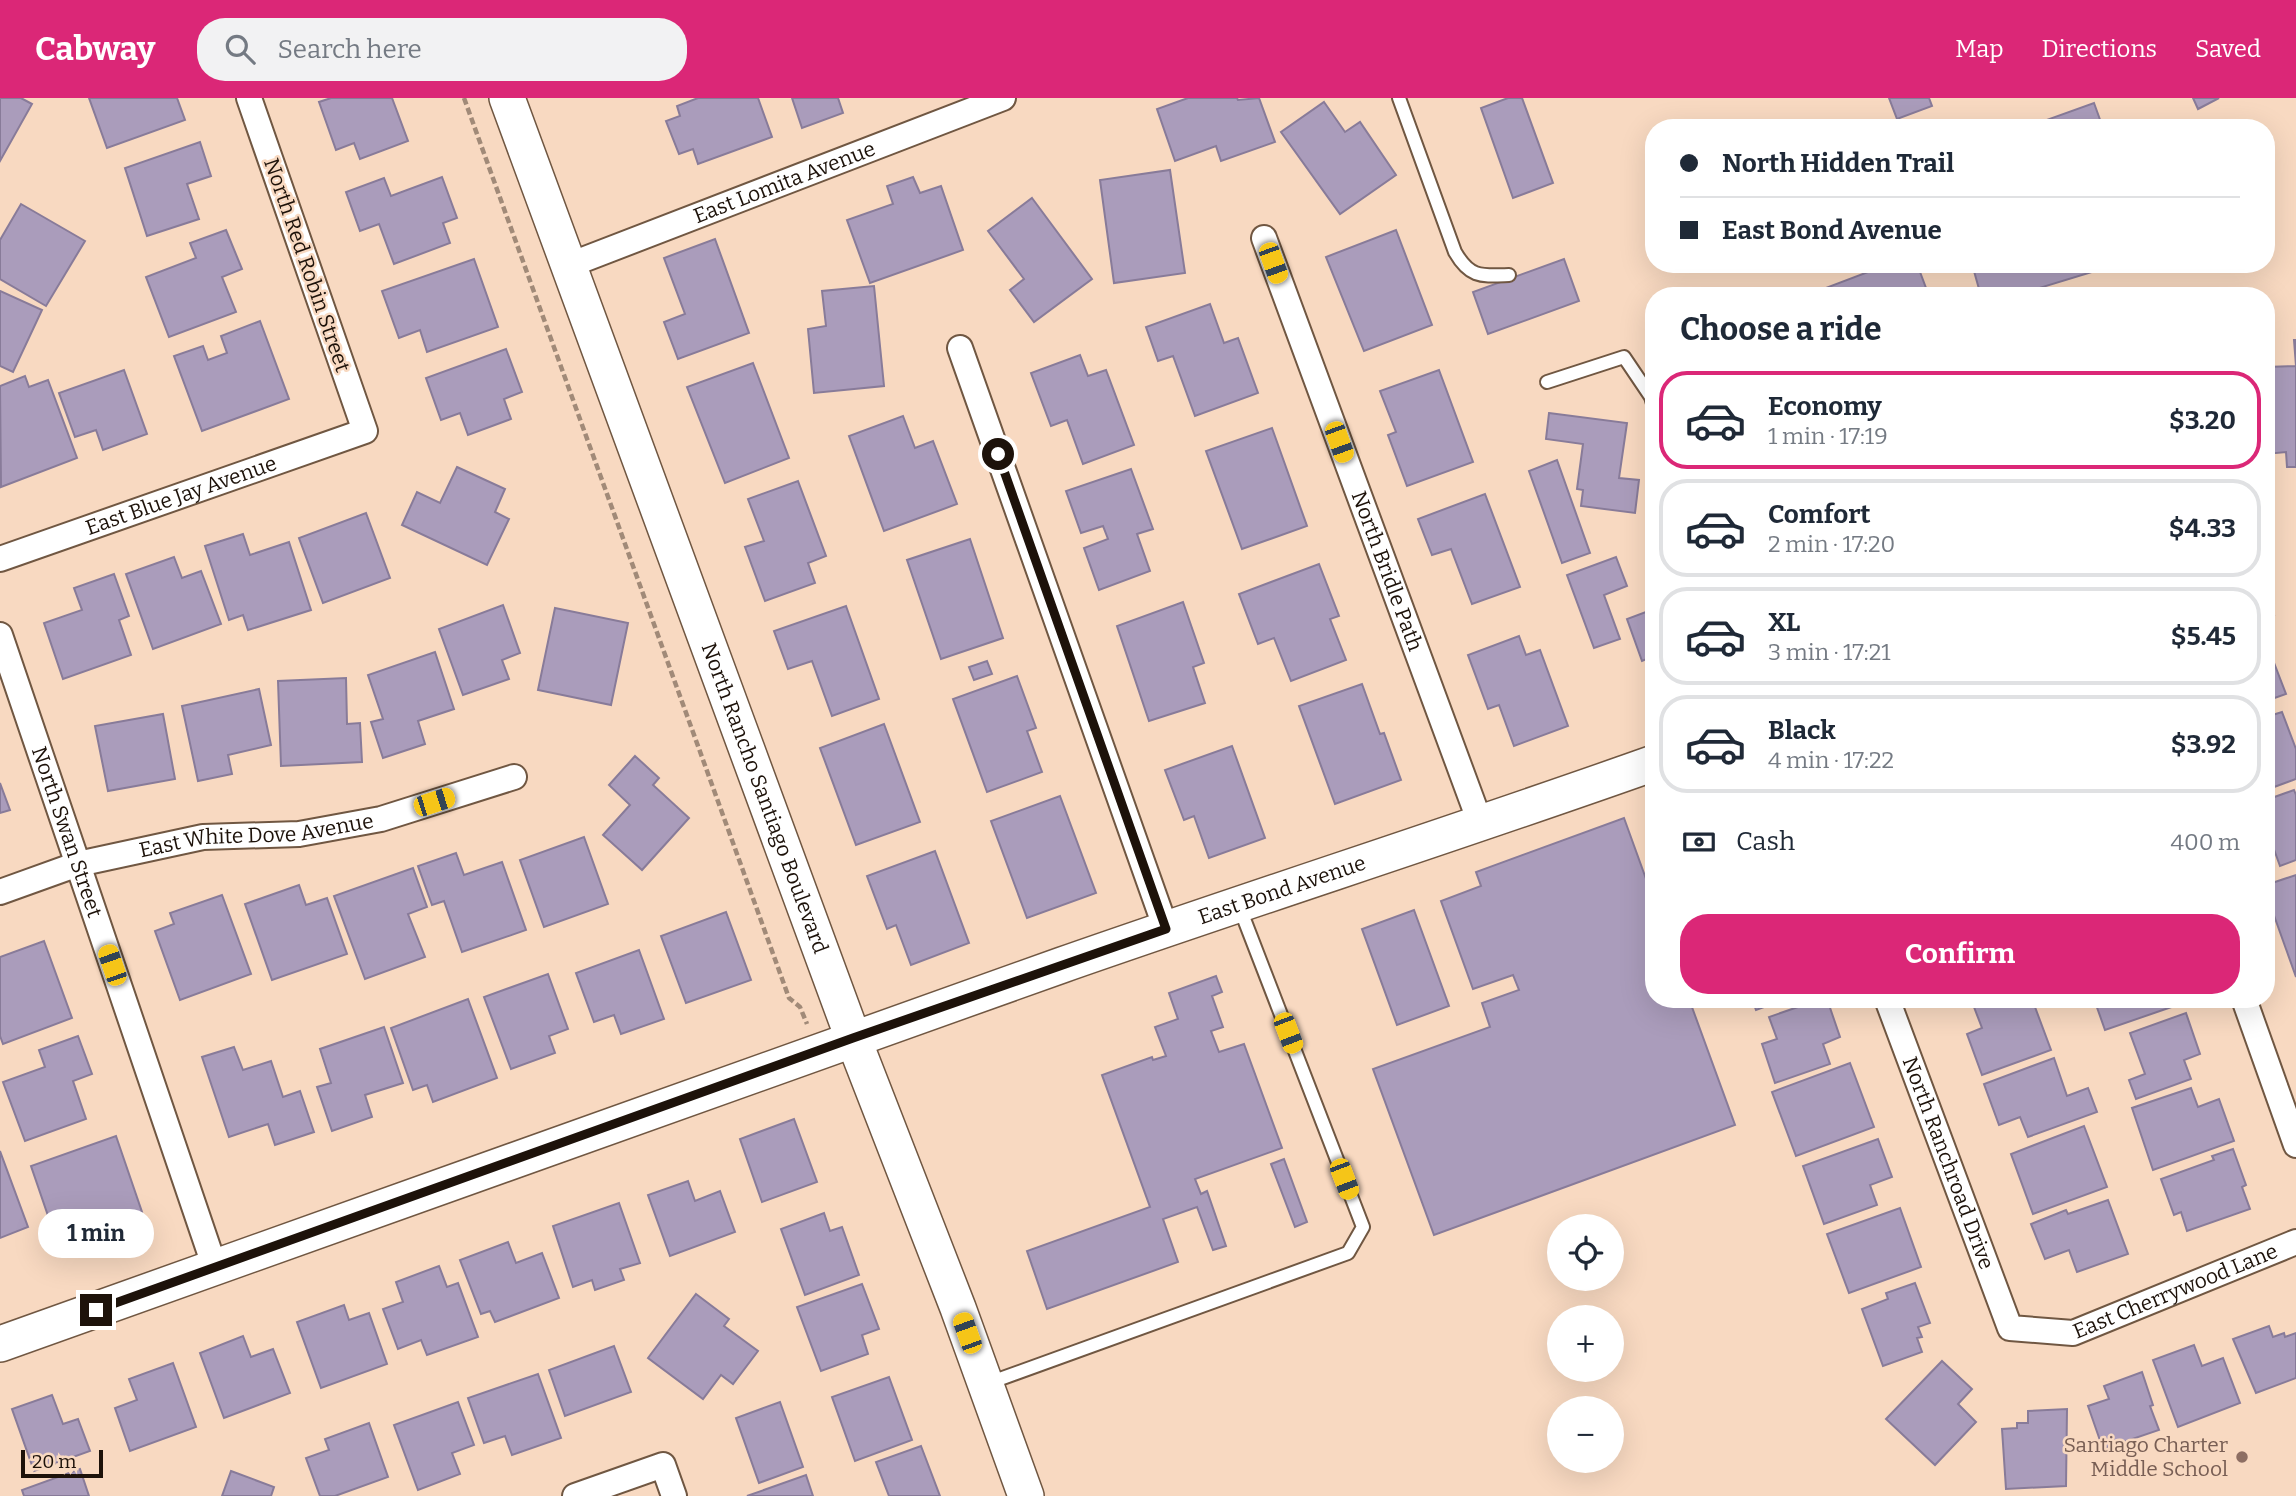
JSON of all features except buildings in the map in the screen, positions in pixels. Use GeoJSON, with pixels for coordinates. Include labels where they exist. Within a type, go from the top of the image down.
{"type":"FeatureCollection","features":[{"type":"Feature","properties":{"kind":"street","name":"North Red Robin Street"},"geometry":{"type":"LineString","coordinates":[[250,98],[365,431]]}},
{"type":"Feature","properties":{"kind":"street","name":"North Rancho Santiago Boulevard"},"geometry":{"type":"LineString","coordinates":[[508,98],[567,266],[853,1038],[986,1384],[1026,1496]]}},
{"type":"Feature","properties":{"kind":"street","name":"East Lomita Avenue"},"geometry":{"type":"LineString","coordinates":[[567,266],[1003,98]]}},
{"type":"Feature","properties":{"kind":"street","name":"North Bridle Path"},"geometry":{"type":"LineString","coordinates":[[1264,238],[1481,825]]}},
{"type":"Feature","properties":{"kind":"street"},"geometry":{"type":"LineString","coordinates":[[960,348],[1166,929]]}},
{"type":"Feature","properties":{"kind":"street","name":"East Blue Jay Avenue"},"geometry":{"type":"LineString","coordinates":[[0,559],[365,431]]}},
{"type":"Feature","properties":{"kind":"street","name":"North Swan Street"},"geometry":{"type":"LineString","coordinates":[[0,635],[215,1268]]}},
{"type":"Feature","properties":{"kind":"street","name":"East Bond Avenue"},"geometry":{"type":"LineString","coordinates":[[0,1344],[853,1038],[1166,929],[1481,825],[1645,766]]}},
{"type":"Feature","properties":{"kind":"street","name":"East White Dove Avenue"},"geometry":{"type":"LineString","coordinates":[[0,892],[78,864],[203,837],[299,834],[381,819],[514,777]]}},
{"type":"Feature","properties":{"kind":"street","name":"North Ranchroad Drive"},"geometry":{"type":"LineString","coordinates":[[1890,1008],[2010,1328]]}},
{"type":"Feature","properties":{"kind":"street"},"geometry":{"type":"LineString","coordinates":[[2247,1008],[2296,1145]]}},
{"type":"Feature","properties":{"kind":"street","name":"East Cherrywood Lane"},"geometry":{"type":"LineString","coordinates":[[2010,1328],[2073,1333],[2296,1242]]}},
{"type":"Feature","properties":{"kind":"street"},"geometry":{"type":"LineString","coordinates":[[575,1496],[663,1465],[674,1496]]}},
{"type":"Feature","properties":{"kind":"lane"},"geometry":{"type":"LineString","coordinates":[[1399,98],[1455,252],[1464,267],[1485,276],[1509,275]]}},
{"type":"Feature","properties":{"kind":"lane"},"geometry":{"type":"LineString","coordinates":[[1547,382],[1624,357],[1645,388]]}},
{"type":"Feature","properties":{"kind":"lane"},"geometry":{"type":"LineString","coordinates":[[986,1384],[1348,1253],[1363,1227],[1238,905]]}},
{"type":"Feature","properties":{"kind":"path"},"geometry":{"type":"LineString","coordinates":[[464,98],[789,998],[800,1007],[817,1051]]}},
{"type":"Feature","properties":{"kind":"place","name":"Santiago Charter Middle School"},"geometry":{"type":"Point","coordinates":[2242,1457]}},
{"type":"Feature","properties":{"kind":"route"},"geometry":{"type":"LineString","coordinates":[[96,1310],[853,1038],[1166,929],[998,454]]}}]}
